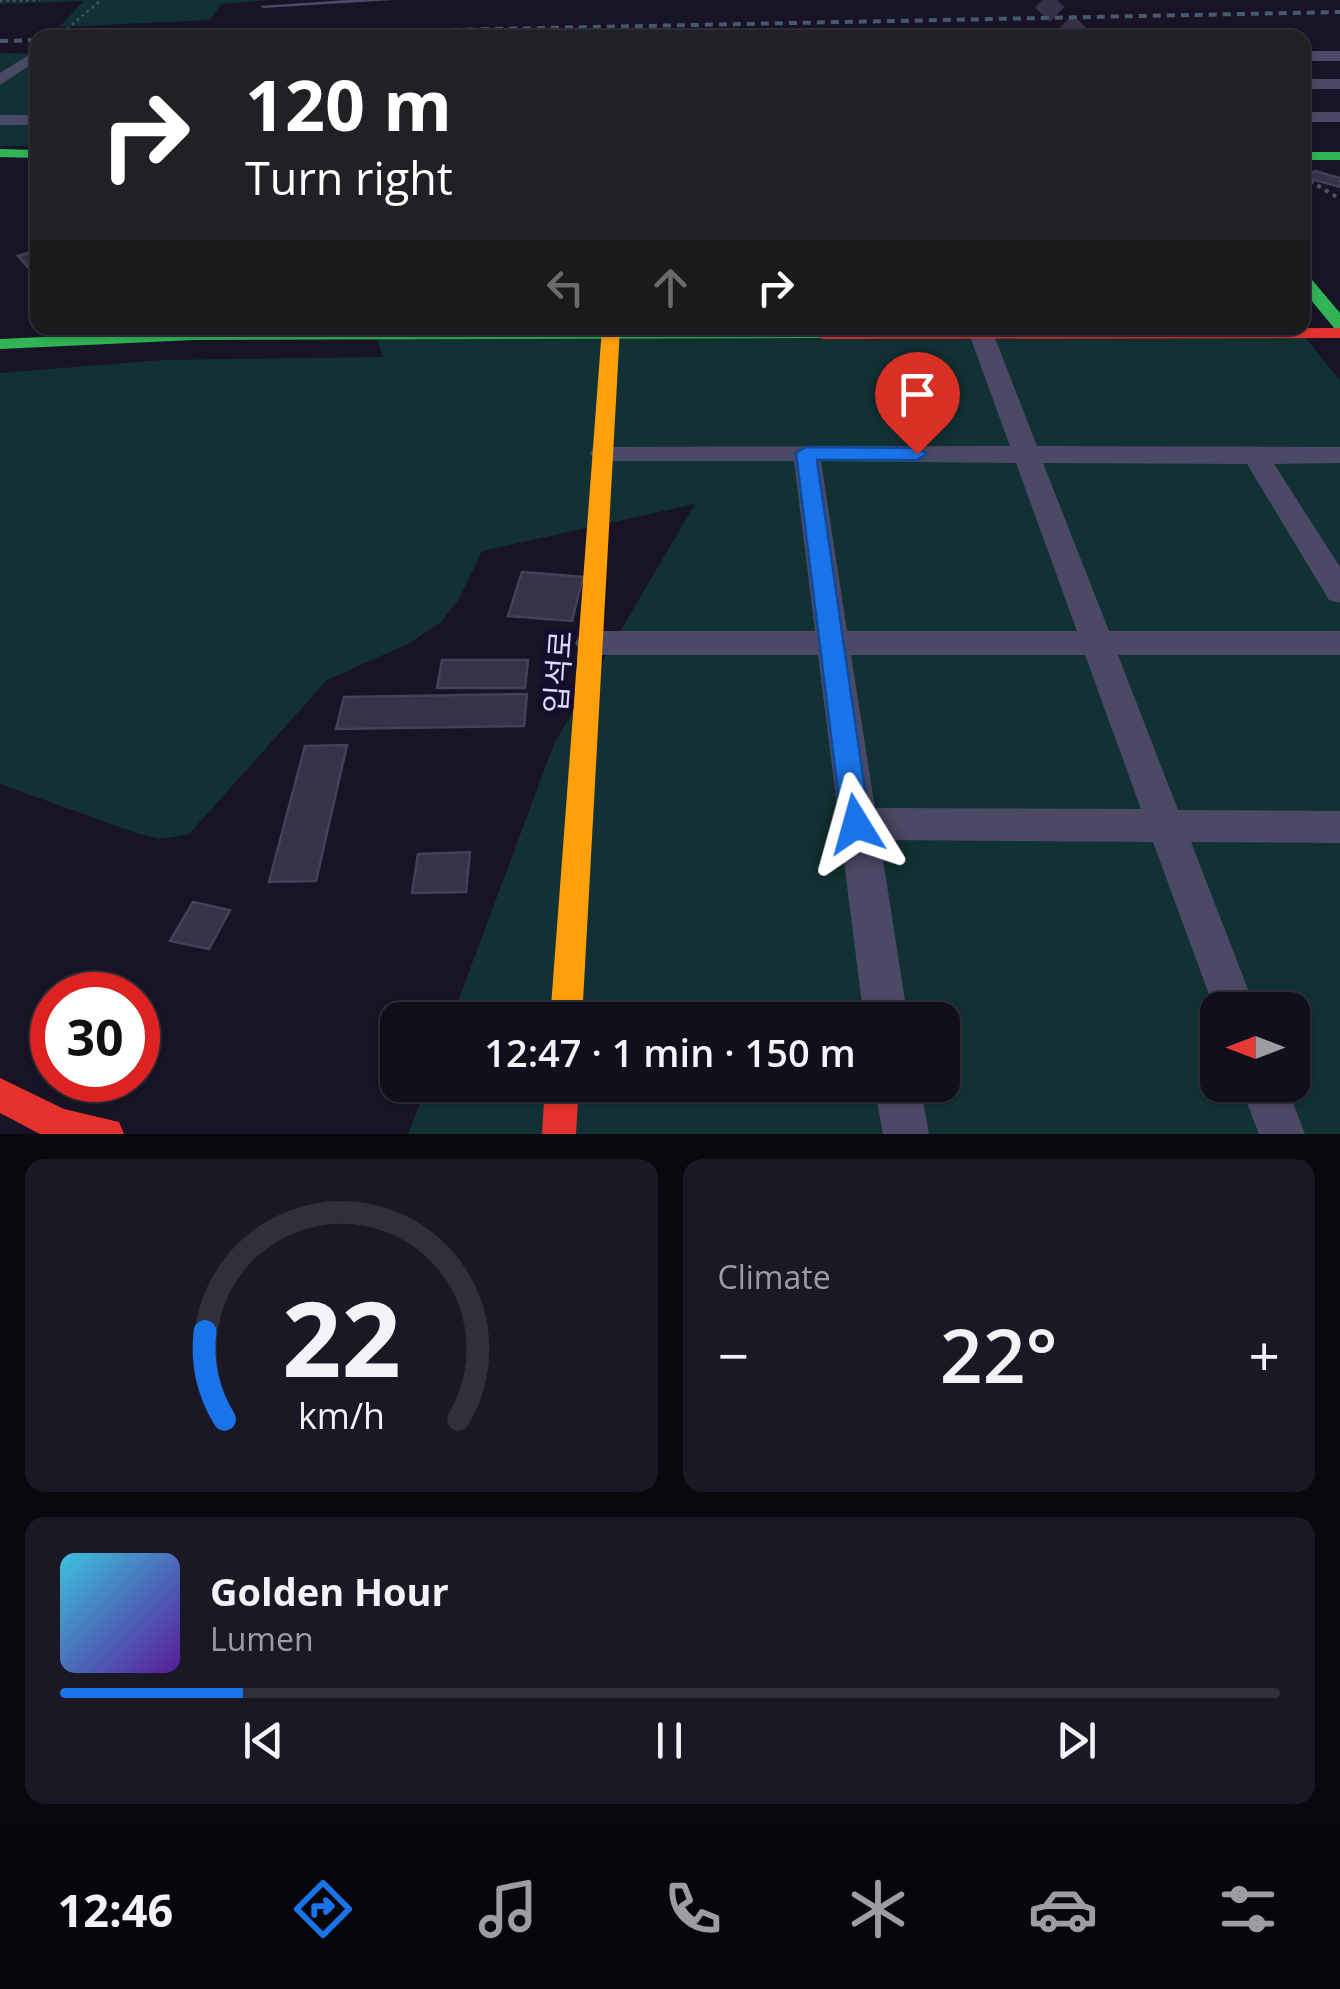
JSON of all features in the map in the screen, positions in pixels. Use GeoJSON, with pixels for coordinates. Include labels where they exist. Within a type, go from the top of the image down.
{"type":"FeatureCollection","features":[{"type":"Feature","properties":{"kind":"street"},"geometry":{"type":"LineString","coordinates":[[1310,56],[1340,56]]}},
{"type":"Feature","properties":{"kind":"street"},"geometry":{"type":"LineString","coordinates":[[4,75],[30,58]]}},
{"type":"Feature","properties":{"kind":"street"},"geometry":{"type":"LineString","coordinates":[[4,75],[30,73]]}},
{"type":"Feature","properties":{"kind":"street"},"geometry":{"type":"LineString","coordinates":[[1310,84],[1340,84]]}},
{"type":"Feature","properties":{"kind":"street"},"geometry":{"type":"LineString","coordinates":[[1310,117],[1340,117]]}},
{"type":"Feature","properties":{"kind":"street"},"geometry":{"type":"LineString","coordinates":[[0,120],[30,120]]}},
{"type":"Feature","properties":{"kind":"street"},"geometry":{"type":"LineString","coordinates":[[0,154],[30,154]]}},
{"type":"Feature","properties":{"kind":"street"},"geometry":{"type":"LineString","coordinates":[[1310,156],[1340,156]]}},
{"type":"Feature","properties":{"kind":"street"},"geometry":{"type":"LineString","coordinates":[[1310,288],[1340,324]]}},
{"type":"Feature","properties":{"kind":"street"},"geometry":{"type":"LineString","coordinates":[[1310,333],[1340,333]]}},
{"type":"Feature","properties":{"kind":"street"},"geometry":{"type":"LineString","coordinates":[[0,344],[213,335]]}},
{"type":"Feature","properties":{"kind":"street","name":"입석로"},"geometry":{"type":"LineString","coordinates":[[567,1002],[611,335]]}},
{"type":"Feature","properties":{"kind":"street"},"geometry":{"type":"LineString","coordinates":[[982,335],[1228,992]]}},
{"type":"Feature","properties":{"kind":"street"},"geometry":{"type":"LineString","coordinates":[[603,453],[1340,455]]}},
{"type":"Feature","properties":{"kind":"street"},"geometry":{"type":"LineString","coordinates":[[806,453],[883,1002]]}},
{"type":"Feature","properties":{"kind":"street"},"geometry":{"type":"LineString","coordinates":[[1255,456],[1340,592]]}},
{"type":"Feature","properties":{"kind":"street"},"geometry":{"type":"LineString","coordinates":[[591,644],[1340,643]]}},
{"type":"Feature","properties":{"kind":"street"},"geometry":{"type":"LineString","coordinates":[[856,824],[1340,827]]}},
{"type":"Feature","properties":{"kind":"street"},"geometry":{"type":"LineString","coordinates":[[0,1095],[61,1126],[107,1134]]}},
{"type":"Feature","properties":{"kind":"street"},"geometry":{"type":"LineString","coordinates":[[559,1134],[561,1102]]}},
{"type":"Feature","properties":{"kind":"street"},"geometry":{"type":"LineString","coordinates":[[900,1102],[906,1134]]}},
{"type":"Feature","properties":{"kind":"street"},"geometry":{"type":"LineString","coordinates":[[1270,1102],[1282,1134]]}},
{"type":"Feature","properties":{"kind":"lane"},"geometry":{"type":"LineString","coordinates":[[263,6],[391,0]]}},
{"type":"Feature","properties":{"kind":"path"},"geometry":{"type":"LineString","coordinates":[[0,2],[40,0]]}},
{"type":"Feature","properties":{"kind":"path"},"geometry":{"type":"LineString","coordinates":[[64,30],[101,0]]}},
{"type":"Feature","properties":{"kind":"path"},"geometry":{"type":"LineString","coordinates":[[1310,181],[1340,199]]}},
{"type":"Feature","properties":{"kind":"green space"},"geometry":{"type":"Polygon","coordinates":[[[0,0],[271,0],[221,4],[210,20],[59,27],[84,1],[0,4],[0,0]]]}},
{"type":"Feature","properties":{"kind":"green space"},"geometry":{"type":"Polygon","coordinates":[[[0,53],[30,54],[30,146],[0,146],[0,53]]]}},
{"type":"Feature","properties":{"kind":"green space"},"geometry":{"type":"Polygon","coordinates":[[[375,335],[1304,335],[1340,381],[1340,1134],[408,1134],[420,1102],[960,1102],[960,1002],[458,1002],[554,744],[695,504],[482,551],[459,599],[441,622],[410,643],[327,680],[189,834],[161,839],[139,834],[0,784],[0,373],[163,360],[383,357],[375,335]]]}},
{"type":"Feature","properties":{"kind":"building"},"geometry":{"type":"Polygon","coordinates":[[[1315,171],[1340,178],[1340,187],[1310,179],[1315,171]]]}},
{"type":"Feature","properties":{"kind":"building"},"geometry":{"type":"Polygon","coordinates":[[[30,252],[30,270],[18,256],[30,252]]]}},
{"type":"Feature","properties":{"kind":"building"},"geometry":{"type":"Polygon","coordinates":[[[522,572],[583,577],[572,621],[508,616],[522,572]]]}},
{"type":"Feature","properties":{"kind":"building"},"geometry":{"type":"Polygon","coordinates":[[[442,660],[528,660],[525,688],[437,688],[442,660]]]}},
{"type":"Feature","properties":{"kind":"building"},"geometry":{"type":"Polygon","coordinates":[[[527,694],[524,726],[336,729],[344,697],[527,694]]]}},
{"type":"Feature","properties":{"kind":"building"},"geometry":{"type":"Polygon","coordinates":[[[347,745],[316,881],[269,882],[305,746],[347,745]]]}},
{"type":"Feature","properties":{"kind":"building"},"geometry":{"type":"Polygon","coordinates":[[[470,852],[466,892],[412,893],[418,854],[470,852]]]}},
{"type":"Feature","properties":{"kind":"building"},"geometry":{"type":"Polygon","coordinates":[[[193,902],[230,910],[209,949],[170,941],[193,902]]]}},
{"type":"Feature","properties":{"kind":"tunnel"},"geometry":{"type":"LineString","coordinates":[[1042,0],[1074,30]]}},
{"type":"Feature","properties":{"kind":"railway"},"geometry":{"type":"LineString","coordinates":[[445,30],[1340,12]]}},
{"type":"Feature","properties":{"kind":"railway"},"geometry":{"type":"LineString","coordinates":[[0,41],[30,40]]}},
{"type":"Feature","properties":{"kind":"traffic: fast"},"geometry":{"type":"LineString","coordinates":[[0,153],[30,154]]}},
{"type":"Feature","properties":{"kind":"traffic: fast"},"geometry":{"type":"LineString","coordinates":[[1310,156],[1340,156]]}},
{"type":"Feature","properties":{"kind":"traffic: fast"},"geometry":{"type":"LineString","coordinates":[[1310,288],[1340,324]]}},
{"type":"Feature","properties":{"kind":"traffic: fast"},"geometry":{"type":"LineString","coordinates":[[0,344],[194,335]]}},
{"type":"Feature","properties":{"kind":"traffic: slow"},"geometry":{"type":"LineString","coordinates":[[567,1002],[611,335]]}},
{"type":"Feature","properties":{"kind":"traffic: jam"},"geometry":{"type":"LineString","coordinates":[[1310,333],[1340,333]]}},
{"type":"Feature","properties":{"kind":"traffic: jam"},"geometry":{"type":"LineString","coordinates":[[0,1095],[61,1126],[107,1134]]}},
{"type":"Feature","properties":{"kind":"traffic: jam"},"geometry":{"type":"LineString","coordinates":[[559,1134],[561,1102]]}},
{"type":"Feature","properties":{"kind":"route"},"geometry":{"type":"LineString","coordinates":[[856,824],[806,453],[917,454]]}}]}
